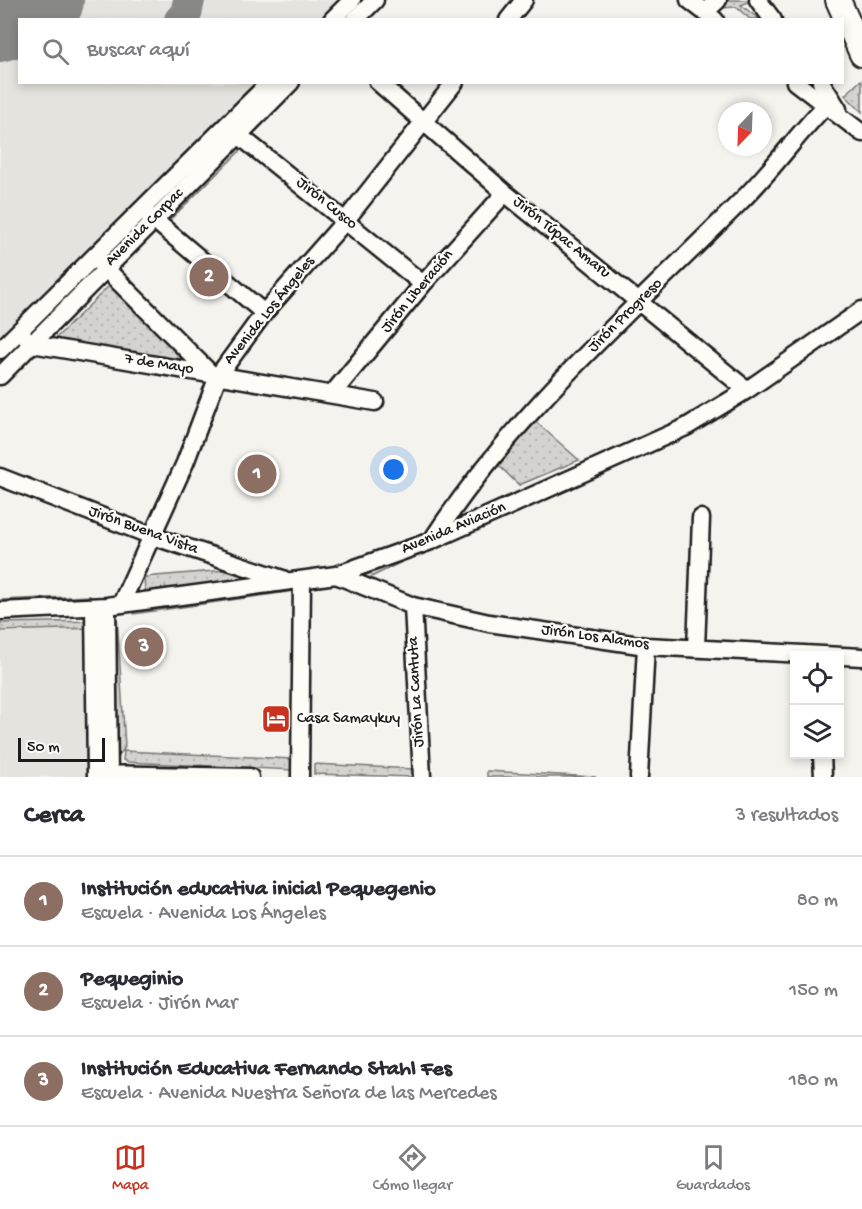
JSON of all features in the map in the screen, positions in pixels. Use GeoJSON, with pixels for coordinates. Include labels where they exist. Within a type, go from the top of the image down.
{"type":"FeatureCollection","features":[{"type":"Feature","properties":{"kind":"highway"},"geometry":{"type":"LineString","coordinates":[[838,0],[862,54]]}},
{"type":"Feature","properties":{"kind":"street"},"geometry":{"type":"LineString","coordinates":[[334,18],[352,0]]}},
{"type":"Feature","properties":{"kind":"street"},"geometry":{"type":"LineString","coordinates":[[357,18],[375,0]]}},
{"type":"Feature","properties":{"kind":"street"},"geometry":{"type":"LineString","coordinates":[[510,18],[524,0]]}},
{"type":"Feature","properties":{"kind":"street"},"geometry":{"type":"LineString","coordinates":[[689,0],[710,16],[718,0]]}},
{"type":"Feature","properties":{"kind":"street"},"geometry":{"type":"LineString","coordinates":[[758,0],[772,18]]}},
{"type":"Feature","properties":{"kind":"street","name":"Avenida Corpac"},"geometry":{"type":"LineString","coordinates":[[233,130],[268,84]]}},
{"type":"Feature","properties":{"kind":"street","name":"Avenida Corpac"},"geometry":{"type":"LineString","coordinates":[[0,350],[99,262],[233,130],[289,84]]}},
{"type":"Feature","properties":{"kind":"street","name":"Jirón Túpac Amaru"},"geometry":{"type":"LineString","coordinates":[[380,84],[505,193],[747,390]]}},
{"type":"Feature","properties":{"kind":"street","name":"Avenida Los Ángeles"},"geometry":{"type":"LineString","coordinates":[[107,606],[152,536],[185,463],[215,375],[264,313],[346,219],[453,84]]}},
{"type":"Feature","properties":{"kind":"street"},"geometry":{"type":"LineString","coordinates":[[798,84],[829,102],[862,134]]}},
{"type":"Feature","properties":{"kind":"street"},"geometry":{"type":"LineString","coordinates":[[822,84],[829,102]]}},
{"type":"Feature","properties":{"kind":"street","name":"Jirón Progreso"},"geometry":{"type":"LineString","coordinates":[[431,541],[462,494],[535,409],[744,199],[829,102]]}},
{"type":"Feature","properties":{"kind":"street","name":"Jirón Cusco"},"geometry":{"type":"LineString","coordinates":[[233,130],[346,219],[423,284]]}},
{"type":"Feature","properties":{"kind":"street","name":"Jirón Liberación"},"geometry":{"type":"LineString","coordinates":[[333,393],[423,284],[505,193]]}},
{"type":"Feature","properties":{"kind":"street"},"geometry":{"type":"LineString","coordinates":[[148,215],[264,313]]}},
{"type":"Feature","properties":{"kind":"street"},"geometry":{"type":"LineString","coordinates":[[99,262],[215,375]]}},
{"type":"Feature","properties":{"kind":"street","name":"Avenida Corpac"},"geometry":{"type":"LineString","coordinates":[[0,376],[32,344],[99,262]]}},
{"type":"Feature","properties":{"kind":"street","name":"Avenida Aviación"},"geometry":{"type":"LineString","coordinates":[[0,611],[107,606],[336,575],[431,541],[686,427],[747,390],[862,310]]}},
{"type":"Feature","properties":{"kind":"street"},"geometry":{"type":"LineString","coordinates":[[19,332],[32,344]]}},
{"type":"Feature","properties":{"kind":"street","name":"7 de Mayo"},"geometry":{"type":"LineString","coordinates":[[32,344],[333,393],[375,402]]}},
{"type":"Feature","properties":{"kind":"street","name":"Jirón Buena Vista"},"geometry":{"type":"LineString","coordinates":[[0,477],[152,536],[294,580]]}},
{"type":"Feature","properties":{"kind":"street"},"geometry":{"type":"LineString","coordinates":[[696,648],[701,518]]}},
{"type":"Feature","properties":{"kind":"street","name":"Jirón Los Alamos"},"geometry":{"type":"LineString","coordinates":[[336,575],[412,606],[489,623],[646,646],[790,653]]}},
{"type":"Feature","properties":{"kind":"street"},"geometry":{"type":"LineString","coordinates":[[294,580],[300,777]]}},
{"type":"Feature","properties":{"kind":"street"},"geometry":{"type":"LineString","coordinates":[[107,606],[103,775],[250,777]]}},
{"type":"Feature","properties":{"kind":"street","name":"Jirón La Cantuta"},"geometry":{"type":"LineString","coordinates":[[412,606],[422,777]]}},
{"type":"Feature","properties":{"kind":"street"},"geometry":{"type":"LineString","coordinates":[[639,777],[646,646]]}},
{"type":"Feature","properties":{"kind":"street","name":"Jirón Los Alamos"},"geometry":{"type":"LineString","coordinates":[[844,656],[862,657]]}},
{"type":"Feature","properties":{"kind":"street"},"geometry":{"type":"LineString","coordinates":[[822,759],[823,777]]}},
{"type":"Feature","properties":{"kind":"shaded area"},"geometry":{"type":"Polygon","coordinates":[[[0,0],[346,0],[327,18],[18,18],[18,84],[261,84],[0,341],[0,0]]]}},
{"type":"Feature","properties":{"kind":"shaded area"},"geometry":{"type":"Polygon","coordinates":[[[728,0],[753,0],[741,5],[758,18],[749,18],[736,7],[719,8],[728,0]]]}},
{"type":"Feature","properties":{"kind":"shaded area"},"geometry":{"type":"Polygon","coordinates":[[[861,80],[862,82],[862,112],[845,95],[861,80]]]}},
{"type":"Feature","properties":{"kind":"shaded area"},"geometry":{"type":"Polygon","coordinates":[[[236,145],[241,150],[171,219],[168,218],[236,145]]]}},
{"type":"Feature","properties":{"kind":"shaded area"},"geometry":{"type":"Polygon","coordinates":[[[114,281],[200,362],[96,348],[55,339],[114,281]]]}},
{"type":"Feature","properties":{"kind":"shaded area"},"geometry":{"type":"Polygon","coordinates":[[[536,422],[579,460],[519,485],[496,463],[536,422]]]}},
{"type":"Feature","properties":{"kind":"shaded area"},"geometry":{"type":"Polygon","coordinates":[[[440,543],[365,580],[361,577],[360,572],[440,543]]]}},
{"type":"Feature","properties":{"kind":"shaded area"},"geometry":{"type":"Polygon","coordinates":[[[238,569],[265,577],[145,591],[144,577],[238,569]]]}},
{"type":"Feature","properties":{"kind":"shaded area"},"geometry":{"type":"Polygon","coordinates":[[[290,586],[295,591],[134,614],[134,606],[290,586]]]}},
{"type":"Feature","properties":{"kind":"shaded area"},"geometry":{"type":"Polygon","coordinates":[[[90,596],[91,603],[0,607],[0,600],[90,596]]]}},
{"type":"Feature","properties":{"kind":"shaded area"},"geometry":{"type":"Polygon","coordinates":[[[117,615],[125,747],[116,761],[114,618],[117,615]]]}},
{"type":"Feature","properties":{"kind":"shaded area"},"geometry":{"type":"Polygon","coordinates":[[[96,621],[97,628],[0,631],[0,623],[96,621]]]}},
{"type":"Feature","properties":{"kind":"shaded area"},"geometry":{"type":"Polygon","coordinates":[[[87,629],[89,777],[0,777],[0,632],[87,629]]]}},
{"type":"Feature","properties":{"kind":"shaded area"},"geometry":{"type":"Polygon","coordinates":[[[124,751],[292,759],[292,770],[127,762],[123,760],[124,751]]]}},
{"type":"Feature","properties":{"kind":"shaded area"},"geometry":{"type":"Polygon","coordinates":[[[314,764],[414,769],[414,777],[314,774],[314,764]]]}},
{"type":"Feature","properties":{"kind":"shaded area"},"geometry":{"type":"Polygon","coordinates":[[[487,771],[596,777],[487,777],[487,771]]]}},
{"type":"Feature","properties":{"kind":"taxiway"},"geometry":{"type":"LineString","coordinates":[[182,18],[186,14],[189,0]]}},
{"type":"Feature","properties":{"kind":"taxiway"},"geometry":{"type":"LineString","coordinates":[[0,46],[18,42]]}},
{"type":"Feature","properties":{"kind":"runway"},"geometry":{"type":"LineString","coordinates":[[28,18],[45,0]]}},
{"type":"Feature","properties":{"kind":"place","name":"Pequeginio"},"geometry":{"type":"Point","coordinates":[209,277]}},
{"type":"Feature","properties":{"kind":"place","name":"Institución educativa inicial Pequegenio"},"geometry":{"type":"Point","coordinates":[257,474]}},
{"type":"Feature","properties":{"kind":"place","name":"Institución Educativa Fernando Stahl Fes"},"geometry":{"type":"Point","coordinates":[144,647]}},
{"type":"Feature","properties":{"kind":"place","name":"Casa Samaykuy"},"geometry":{"type":"Point","coordinates":[276,719]}}]}
